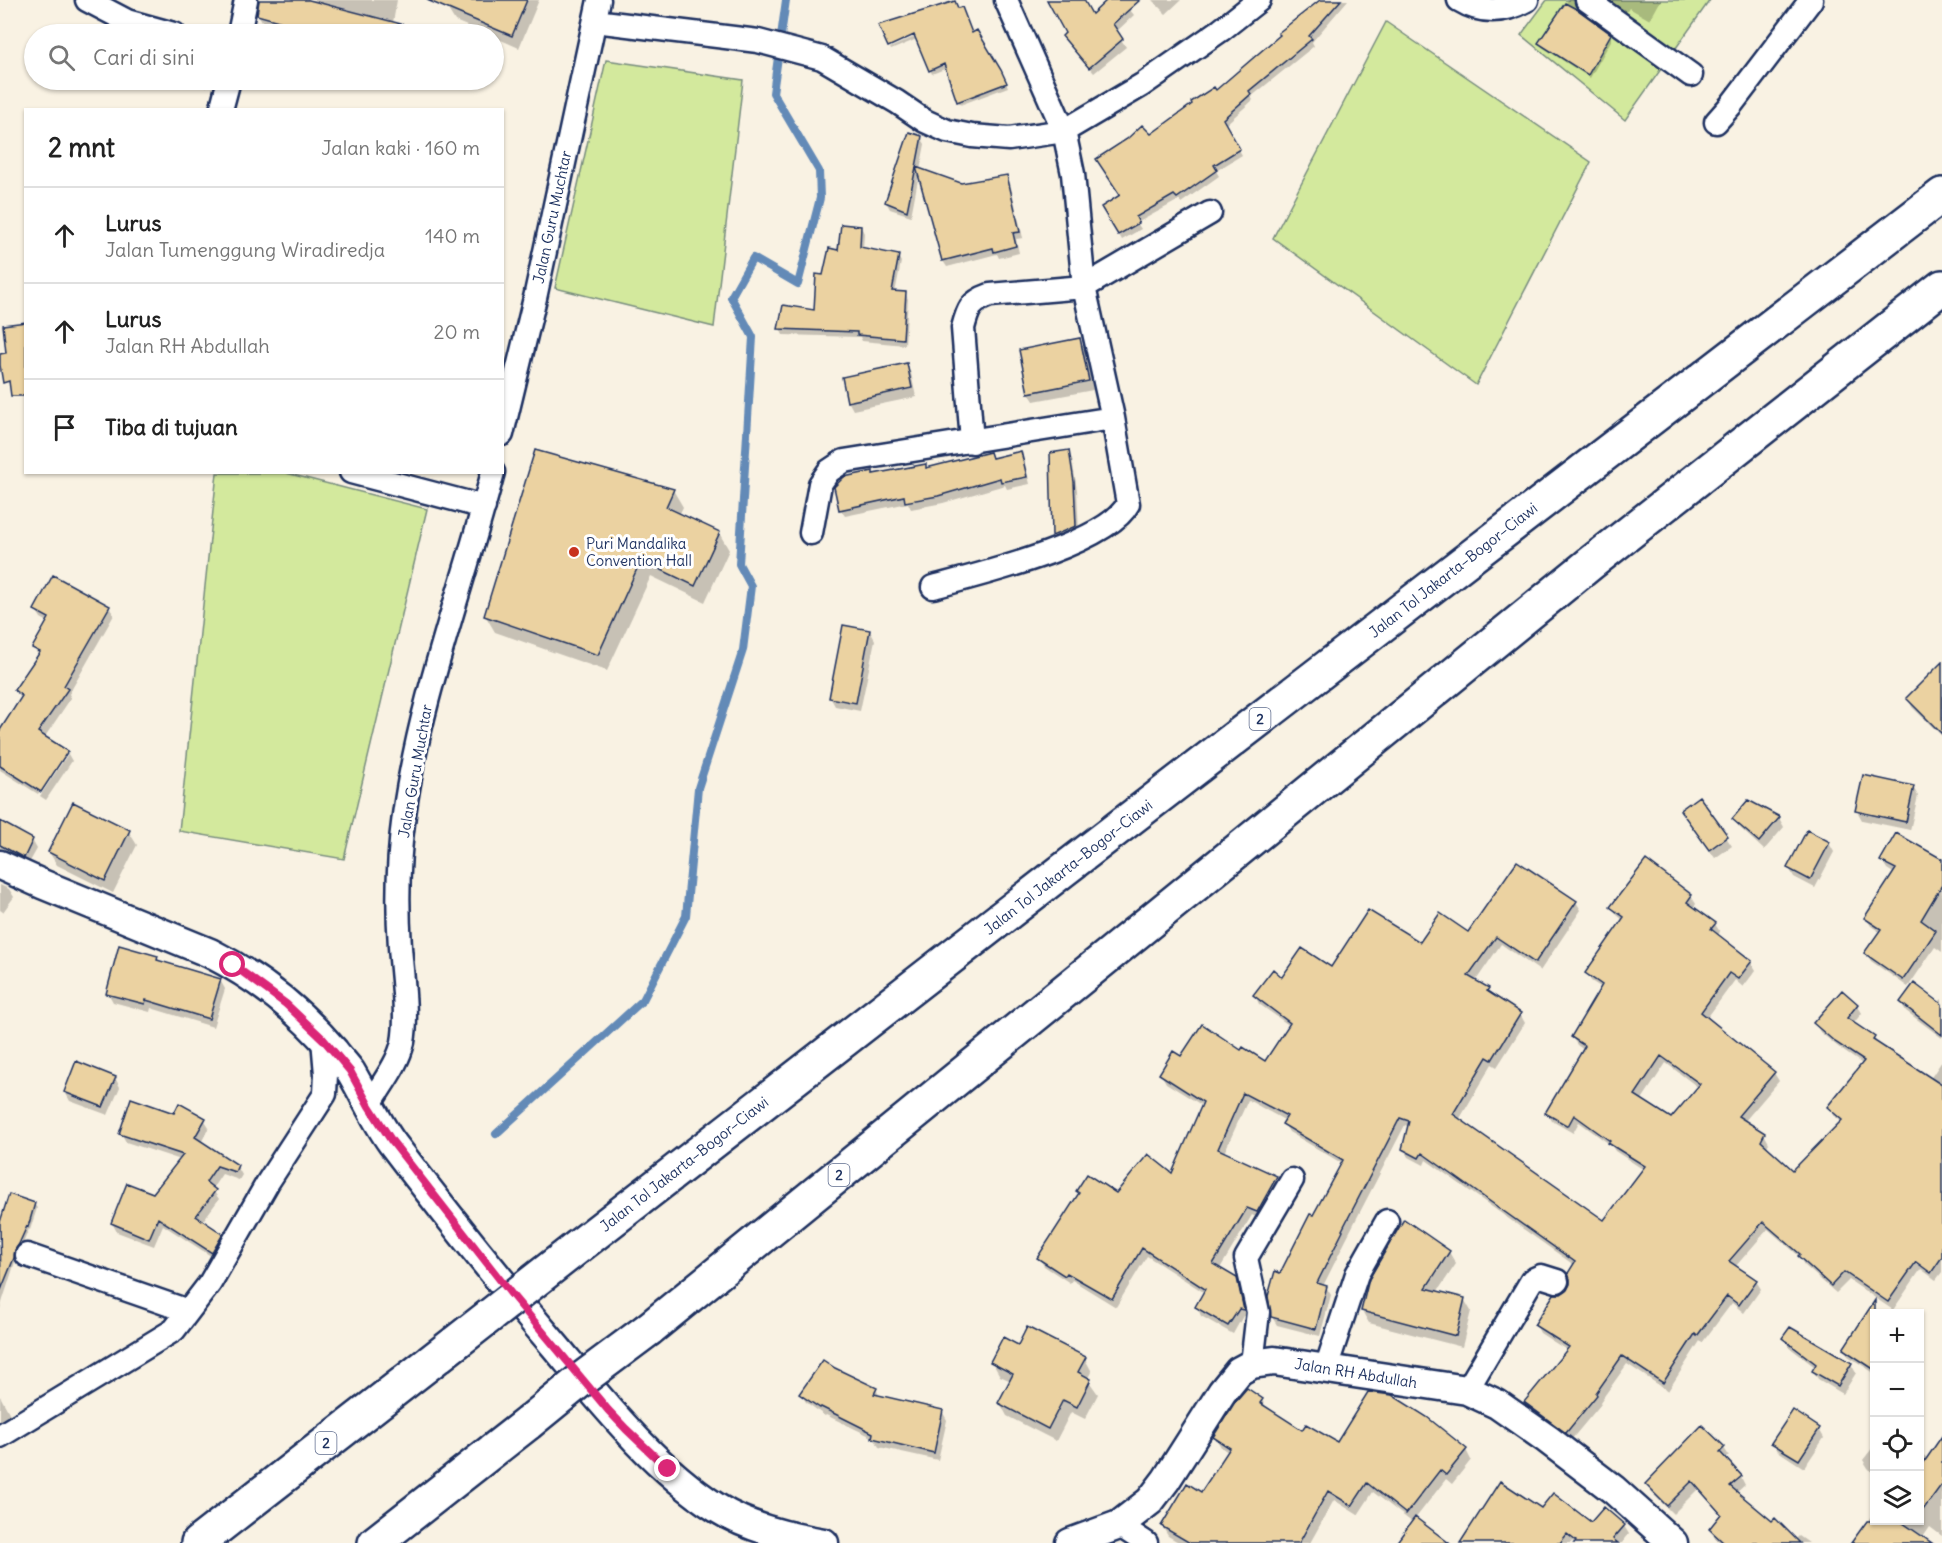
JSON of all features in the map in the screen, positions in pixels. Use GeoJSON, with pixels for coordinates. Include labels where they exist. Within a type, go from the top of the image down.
{"type":"FeatureCollection","features":[{"type":"Feature","properties":{"kind":"highway","name":"Jalan Tol Jakarta–Bogor–Ciawi"},"geometry":{"type":"LineString","coordinates":[[198,1543],[1221,748],[1942,195]]}},
{"type":"Feature","properties":{"kind":"highway","name":"2"},"geometry":{"type":"LineString","coordinates":[[375,1543],[649,1329],[1591,563],[1942,287]]}},
{"type":"Feature","properties":{"kind":"highway"},"geometry":{"type":"LineString","coordinates":[[172,1543],[293,1469]]}},
{"type":"Feature","properties":{"kind":"street"},"geometry":{"type":"LineString","coordinates":[[87,0],[127,21],[138,24]]}},
{"type":"Feature","properties":{"kind":"street"},"geometry":{"type":"LineString","coordinates":[[241,24],[246,0]]}},
{"type":"Feature","properties":{"kind":"street"},"geometry":{"type":"LineString","coordinates":[[933,587],[1030,560],[1112,523],[1123,513],[1128,504],[1113,418],[1084,287],[1073,174],[1064,131],[1006,0]]}},
{"type":"Feature","properties":{"kind":"street"},"geometry":{"type":"LineString","coordinates":[[597,11],[758,41],[822,58],[925,121],[947,131],[1009,139],[1064,131],[1142,85],[1221,30],[1259,0]]}},
{"type":"Feature","properties":{"kind":"street"},"geometry":{"type":"LineString","coordinates":[[1459,0],[1467,5],[1488,10],[1512,8],[1527,0]]}},
{"type":"Feature","properties":{"kind":"street"},"geometry":{"type":"LineString","coordinates":[[1587,0],[1691,75]]}},
{"type":"Feature","properties":{"kind":"street"},"geometry":{"type":"LineString","coordinates":[[1716,122],[1811,0]]}},
{"type":"Feature","properties":{"kind":"street","name":"Jalan Guru Muchtar"},"geometry":{"type":"LineString","coordinates":[[504,426],[535,298],[597,11]]}},
{"type":"Feature","properties":{"kind":"street"},"geometry":{"type":"LineString","coordinates":[[222,108],[226,90]]}},
{"type":"Feature","properties":{"kind":"street"},"geometry":{"type":"LineString","coordinates":[[972,442],[963,328],[967,312],[976,300],[990,295],[1084,287],[1210,213]]}},
{"type":"Feature","properties":{"kind":"street"},"geometry":{"type":"LineString","coordinates":[[811,533],[820,484],[829,471],[844,461],[1113,418]]}},
{"type":"Feature","properties":{"kind":"street"},"geometry":{"type":"LineString","coordinates":[[359,474],[484,507]]}},
{"type":"Feature","properties":{"kind":"street","name":"Jalan Guru Muchtar"},"geometry":{"type":"LineString","coordinates":[[369,1106],[397,1058],[405,1029],[399,886],[404,816],[416,748],[432,681],[492,474]]}},
{"type":"Feature","properties":{"kind":"street"},"geometry":{"type":"LineString","coordinates":[[0,865],[42,885],[210,953],[233,965],[286,1004],[323,1039],[350,1071],[391,1140],[512,1295],[626,1429],[694,1492],[719,1509],[748,1524],[824,1543]]}},
{"type":"Feature","properties":{"kind":"street"},"geometry":{"type":"LineString","coordinates":[[0,1436],[174,1330],[210,1283],[268,1182],[325,1094],[323,1039]]}},
{"type":"Feature","properties":{"kind":"street"},"geometry":{"type":"LineString","coordinates":[[1070,1543],[1119,1525],[1150,1501],[1222,1392],[1239,1371],[1252,1364],[1258,1312],[1246,1258],[1292,1180]]}},
{"type":"Feature","properties":{"kind":"street"},"geometry":{"type":"LineString","coordinates":[[1326,1368],[1357,1274],[1387,1221]]}},
{"type":"Feature","properties":{"kind":"street"},"geometry":{"type":"LineString","coordinates":[[27,1255],[188,1311]]}},
{"type":"Feature","properties":{"kind":"street"},"geometry":{"type":"LineString","coordinates":[[1467,1390],[1532,1280],[1541,1276],[1557,1281]]}},
{"type":"Feature","properties":{"kind":"street","name":"Jalan RH Abdullah"},"geometry":{"type":"LineString","coordinates":[[1252,1364],[1274,1361],[1467,1390],[1497,1404],[1547,1439],[1614,1490],[1673,1543]]}},
{"type":"Feature","properties":{"kind":"street"},"geometry":{"type":"LineString","coordinates":[[1119,1525],[1146,1543]]}},
{"type":"Feature","properties":{"kind":"green space"},"geometry":{"type":"Polygon","coordinates":[[[1547,0],[1710,0],[1625,120],[1521,35],[1547,0]]]}},
{"type":"Feature","properties":{"kind":"green space"},"geometry":{"type":"Polygon","coordinates":[[[1386,22],[1591,162],[1476,385],[1273,238],[1386,22]]]}},
{"type":"Feature","properties":{"kind":"green space"},"geometry":{"type":"Polygon","coordinates":[[[606,60],[743,80],[714,327],[555,288],[606,60]]]}},
{"type":"Feature","properties":{"kind":"green space"},"geometry":{"type":"Polygon","coordinates":[[[217,474],[290,474],[427,509],[344,859],[179,831],[217,474]]]}},
{"type":"Feature","properties":{"kind":"building"},"geometry":{"type":"Polygon","coordinates":[[[259,0],[309,0],[401,24],[289,24],[257,15],[259,0]]]}},
{"type":"Feature","properties":{"kind":"building"},"geometry":{"type":"Polygon","coordinates":[[[427,0],[527,0],[512,36],[504,33],[504,24],[484,24],[427,0]]]}},
{"type":"Feature","properties":{"kind":"building"},"geometry":{"type":"Polygon","coordinates":[[[1047,0],[1084,0],[1092,14],[1107,0],[1140,0],[1113,24],[1123,39],[1089,68],[1062,36],[1065,33],[1047,0]]]}},
{"type":"Feature","properties":{"kind":"building"},"geometry":{"type":"Polygon","coordinates":[[[1320,0],[1341,0],[1309,36],[1312,39],[1249,91],[1251,94],[1223,119],[1240,149],[1214,165],[1217,170],[1177,198],[1174,195],[1136,217],[1139,223],[1118,235],[1101,207],[1120,195],[1096,159],[1127,139],[1142,125],[1151,134],[1192,104],[1191,102],[1214,87],[1216,90],[1280,35],[1278,33],[1320,0]]]}},
{"type":"Feature","properties":{"kind":"building"},"geometry":{"type":"Polygon","coordinates":[[[955,1],[958,8],[962,7],[972,33],[977,30],[1007,83],[957,102],[944,64],[929,71],[914,35],[888,47],[878,25],[955,1]]]}},
{"type":"Feature","properties":{"kind":"building"},"geometry":{"type":"Polygon","coordinates":[[[1565,3],[1611,34],[1588,75],[1538,43],[1565,3]]]}},
{"type":"Feature","properties":{"kind":"building"},"geometry":{"type":"Polygon","coordinates":[[[909,132],[922,136],[907,211],[885,202],[909,132]]]}},
{"type":"Feature","properties":{"kind":"building"},"geometry":{"type":"Polygon","coordinates":[[[916,167],[961,183],[1007,175],[1020,232],[1013,233],[1016,246],[994,252],[993,248],[942,261],[916,167]]]}},
{"type":"Feature","properties":{"kind":"building"},"geometry":{"type":"Polygon","coordinates":[[[841,224],[861,226],[860,247],[899,255],[892,291],[906,292],[903,339],[857,335],[857,332],[778,329],[783,305],[814,310],[816,274],[823,275],[829,248],[838,250],[841,224]]]}},
{"type":"Feature","properties":{"kind":"building"},"geometry":{"type":"Polygon","coordinates":[[[24,322],[24,396],[11,396],[9,381],[3,383],[0,354],[6,353],[3,325],[24,322]]]}},
{"type":"Feature","properties":{"kind":"building"},"geometry":{"type":"Polygon","coordinates":[[[1080,338],[1089,381],[1028,393],[1019,350],[1080,338]]]}},
{"type":"Feature","properties":{"kind":"building"},"geometry":{"type":"Polygon","coordinates":[[[907,363],[912,388],[847,402],[842,377],[907,363]]]}},
{"type":"Feature","properties":{"kind":"building","name":"Puri Mandalika Convention Hall"},"geometry":{"type":"Polygon","coordinates":[[[535,450],[674,489],[666,507],[720,532],[695,586],[641,560],[598,655],[484,616],[535,450]]]}},
{"type":"Feature","properties":{"kind":"building"},"geometry":{"type":"Polygon","coordinates":[[[1069,450],[1074,482],[1076,526],[1052,536],[1050,453],[1069,450]]]}},
{"type":"Feature","properties":{"kind":"building"},"geometry":{"type":"Polygon","coordinates":[[[1021,451],[1027,477],[1001,482],[1000,478],[938,496],[905,502],[904,496],[839,510],[834,487],[844,477],[926,464],[926,468],[990,452],[992,458],[1021,451]]]}},
{"type":"Feature","properties":{"kind":"building"},"geometry":{"type":"Polygon","coordinates":[[[53,575],[110,606],[64,686],[68,689],[38,732],[68,751],[41,792],[0,766],[0,730],[22,696],[14,690],[40,652],[32,648],[49,618],[34,610],[53,575]]]}},
{"type":"Feature","properties":{"kind":"building"},"geometry":{"type":"Polygon","coordinates":[[[843,625],[870,630],[856,703],[829,698],[843,625]]]}},
{"type":"Feature","properties":{"kind":"building"},"geometry":{"type":"Polygon","coordinates":[[[1942,662],[1942,734],[1906,698],[1942,662]]]}},
{"type":"Feature","properties":{"kind":"building"},"geometry":{"type":"Polygon","coordinates":[[[1863,775],[1914,786],[1906,822],[1855,811],[1863,775]]]}},
{"type":"Feature","properties":{"kind":"building"},"geometry":{"type":"Polygon","coordinates":[[[1699,796],[1728,836],[1709,850],[1680,810],[1699,796]]]}},
{"type":"Feature","properties":{"kind":"building"},"geometry":{"type":"Polygon","coordinates":[[[1748,800],[1780,817],[1759,842],[1732,819],[1748,800]]]}},
{"type":"Feature","properties":{"kind":"building"},"geometry":{"type":"Polygon","coordinates":[[[73,802],[130,830],[105,881],[48,852],[73,802]]]}},
{"type":"Feature","properties":{"kind":"building"},"geometry":{"type":"Polygon","coordinates":[[[0,821],[33,839],[24,858],[0,845],[0,821]]]}},
{"type":"Feature","properties":{"kind":"building"},"geometry":{"type":"Polygon","coordinates":[[[1807,830],[1830,842],[1810,880],[1787,868],[1807,830]]]}},
{"type":"Feature","properties":{"kind":"building"},"geometry":{"type":"Polygon","coordinates":[[[1896,833],[1942,859],[1942,885],[1921,920],[1936,931],[1903,980],[1864,953],[1881,929],[1864,918],[1896,869],[1880,861],[1896,833]]]}},
{"type":"Feature","properties":{"kind":"building"},"geometry":{"type":"Polygon","coordinates":[[[1646,860],[1692,895],[1687,902],[1716,923],[1711,929],[1752,961],[1738,979],[1729,973],[1701,1012],[1775,1072],[1738,1116],[1765,1133],[1761,1141],[1793,1170],[1842,1120],[1827,1107],[1864,1061],[1835,1042],[1813,1023],[1842,990],[1858,1004],[1847,1018],[1875,1037],[1873,1040],[1942,1085],[1942,1257],[1931,1273],[1916,1262],[1888,1302],[1844,1272],[1831,1286],[1798,1256],[1800,1254],[1763,1222],[1729,1261],[1757,1280],[1739,1305],[1727,1296],[1697,1336],[1695,1334],[1663,1383],[1622,1356],[1596,1393],[1597,1395],[1566,1433],[1524,1402],[1569,1347],[1534,1325],[1554,1294],[1561,1294],[1567,1290],[1570,1284],[1568,1273],[1575,1262],[1422,1153],[1419,1158],[1402,1149],[1409,1121],[1400,1118],[1317,1283],[1327,1286],[1316,1329],[1271,1317],[1268,1296],[1275,1271],[1280,1273],[1310,1214],[1313,1215],[1343,1160],[1282,1124],[1287,1116],[1243,1093],[1218,1149],[1277,1176],[1257,1212],[1247,1208],[1213,1264],[1237,1278],[1244,1310],[1239,1309],[1228,1326],[1195,1307],[1205,1289],[1142,1248],[1112,1299],[1067,1273],[1065,1276],[1037,1258],[1079,1193],[1076,1191],[1087,1174],[1116,1193],[1148,1154],[1172,1173],[1203,1102],[1159,1074],[1173,1051],[1181,1056],[1202,1024],[1241,1050],[1243,1047],[1265,1061],[1290,1023],[1253,995],[1273,969],[1282,977],[1302,948],[1331,967],[1368,910],[1420,942],[1440,913],[1468,932],[1517,861],[1577,901],[1535,963],[1496,937],[1468,976],[1489,988],[1487,991],[1521,1013],[1492,1060],[1487,1057],[1453,1114],[1604,1220],[1645,1166],[1608,1143],[1610,1141],[1574,1115],[1568,1126],[1545,1113],[1585,1046],[1571,1037],[1602,985],[1585,973],[1624,917],[1610,907],[1646,860]],[[1661,1056],[1635,1095],[1671,1118],[1700,1084],[1661,1056]]]}},
{"type":"Feature","properties":{"kind":"building"},"geometry":{"type":"Polygon","coordinates":[[[119,945],[158,956],[157,960],[221,979],[209,1019],[146,1000],[145,1004],[106,994],[119,945]]]}},
{"type":"Feature","properties":{"kind":"building"},"geometry":{"type":"Polygon","coordinates":[[[1914,983],[1942,1004],[1942,1035],[1900,1002],[1914,983]]]}},
{"type":"Feature","properties":{"kind":"building"},"geometry":{"type":"Polygon","coordinates":[[[76,1061],[116,1077],[103,1107],[64,1092],[76,1061]]]}},
{"type":"Feature","properties":{"kind":"building"},"geometry":{"type":"Polygon","coordinates":[[[131,1098],[174,1113],[179,1103],[206,1118],[195,1137],[238,1165],[235,1172],[217,1166],[206,1182],[216,1190],[196,1216],[223,1234],[212,1253],[158,1218],[149,1239],[111,1223],[127,1183],[153,1193],[183,1155],[119,1134],[131,1098]]]}},
{"type":"Feature","properties":{"kind":"building"},"geometry":{"type":"Polygon","coordinates":[[[9,1194],[35,1203],[28,1227],[15,1250],[1,1290],[0,1222],[9,1194]]]}},
{"type":"Feature","properties":{"kind":"building"},"geometry":{"type":"Polygon","coordinates":[[[1404,1219],[1450,1251],[1426,1288],[1465,1298],[1456,1336],[1361,1311],[1369,1279],[1404,1219]]]}},
{"type":"Feature","properties":{"kind":"building"},"geometry":{"type":"Polygon","coordinates":[[[1875,1300],[1875,1309],[1870,1309],[1870,1367],[1843,1349],[1875,1300]]]}},
{"type":"Feature","properties":{"kind":"building"},"geometry":{"type":"Polygon","coordinates":[[[1027,1327],[1086,1357],[1078,1372],[1091,1379],[1077,1407],[1063,1400],[1048,1429],[998,1403],[1013,1374],[990,1362],[1003,1337],[1018,1345],[1027,1327]]]}},
{"type":"Feature","properties":{"kind":"building"},"geometry":{"type":"Polygon","coordinates":[[[1790,1327],[1852,1363],[1838,1386],[1812,1371],[1816,1364],[1782,1338],[1790,1327]]]}},
{"type":"Feature","properties":{"kind":"building"},"geometry":{"type":"Polygon","coordinates":[[[823,1360],[877,1388],[874,1394],[943,1410],[934,1453],[872,1438],[873,1433],[820,1408],[799,1394],[823,1360]]]}},
{"type":"Feature","properties":{"kind":"building"},"geometry":{"type":"Polygon","coordinates":[[[1247,1388],[1263,1399],[1260,1403],[1302,1430],[1306,1424],[1337,1442],[1368,1392],[1392,1395],[1427,1417],[1467,1449],[1446,1475],[1440,1470],[1406,1514],[1367,1483],[1352,1506],[1328,1491],[1299,1543],[1190,1543],[1161,1526],[1187,1483],[1201,1492],[1230,1448],[1213,1437],[1235,1402],[1247,1388]]]}},
{"type":"Feature","properties":{"kind":"building"},"geometry":{"type":"Polygon","coordinates":[[[1793,1410],[1820,1428],[1799,1460],[1771,1443],[1793,1410]]]}},
{"type":"Feature","properties":{"kind":"building"},"geometry":{"type":"Polygon","coordinates":[[[1702,1425],[1725,1447],[1720,1452],[1742,1476],[1730,1486],[1772,1521],[1775,1518],[1800,1543],[1724,1543],[1709,1529],[1721,1514],[1692,1481],[1667,1506],[1645,1484],[1702,1425]]]}},
{"type":"Feature","properties":{"kind":"building"},"geometry":{"type":"Polygon","coordinates":[[[1942,1436],[1942,1484],[1924,1509],[1924,1471],[1924,1462],[1942,1436]]]}},
{"type":"Feature","properties":{"kind":"building"},"geometry":{"type":"Polygon","coordinates":[[[1500,1481],[1541,1508],[1553,1493],[1591,1522],[1604,1507],[1625,1525],[1613,1539],[1618,1543],[1574,1543],[1576,1541],[1567,1534],[1560,1543],[1460,1543],[1500,1481]]]}},
{"type":"Feature","properties":{"kind":"building"},"geometry":{"type":"Polygon","coordinates":[[[1415,1517],[1449,1543],[1396,1543],[1415,1517]]]}},
{"type":"Feature","properties":{"kind":"building"},"geometry":{"type":"Polygon","coordinates":[[[1867,1521],[1870,1521],[1870,1525],[1906,1525],[1932,1543],[1851,1543],[1867,1521]]]}},
{"type":"Feature","properties":{"kind":"waterway"},"geometry":{"type":"LineString","coordinates":[[496,1134],[643,1000],[686,916],[698,788],[743,650],[751,586],[739,564],[753,337],[731,297],[753,258],[798,284],[820,198],[819,171],[773,93],[786,0]]}},
{"type":"Feature","properties":{"kind":"place","name":"Puri Mandalika Convention Hall"},"geometry":{"type":"Point","coordinates":[574,552]}},
{"type":"Feature","properties":{"kind":"route"},"geometry":{"type":"LineString","coordinates":[[233,965],[286,1004],[323,1039],[350,1071],[391,1140],[512,1295],[608,1410],[668,1469]]}}]}
